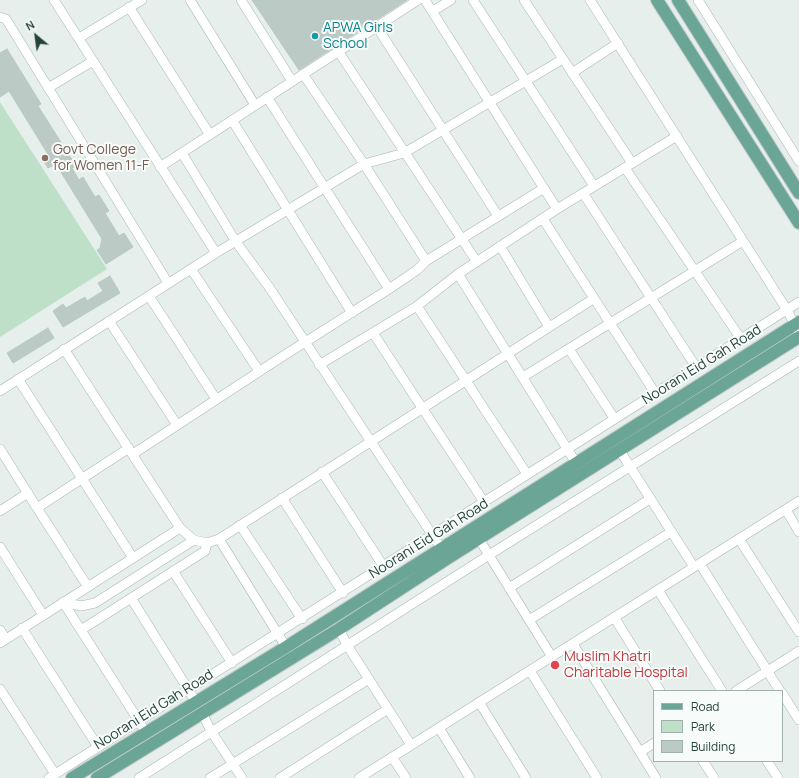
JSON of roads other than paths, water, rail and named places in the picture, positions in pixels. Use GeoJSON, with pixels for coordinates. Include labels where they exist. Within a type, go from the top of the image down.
{"type":"FeatureCollection","features":[{"type":"Feature","properties":{"kind":"main road"},"geometry":{"type":"LineString","coordinates":[[657,0],[799,223]]}},
{"type":"Feature","properties":{"kind":"main road"},"geometry":{"type":"LineString","coordinates":[[678,0],[799,193]]}},
{"type":"Feature","properties":{"kind":"main road","name":"Noorani Eid Gah Road"},"geometry":{"type":"LineString","coordinates":[[97,778],[339,629],[576,463],[797,326]]}},
{"type":"Feature","properties":{"kind":"main road","name":"Noorani Eid Gah Road"},"geometry":{"type":"LineString","coordinates":[[72,778],[142,727],[196,702],[444,554],[479,539],[799,337]]}},
{"type":"Feature","properties":{"kind":"street"},"geometry":{"type":"LineString","coordinates":[[54,0],[216,253]]}},
{"type":"Feature","properties":{"kind":"street"},"geometry":{"type":"LineString","coordinates":[[79,38],[142,0]]}},
{"type":"Feature","properties":{"kind":"street"},"geometry":{"type":"LineString","coordinates":[[190,0],[255,105]]}},
{"type":"Feature","properties":{"kind":"street"},"geometry":{"type":"LineString","coordinates":[[241,0],[292,81]]}},
{"type":"Feature","properties":{"kind":"street"},"geometry":{"type":"LineString","coordinates":[[160,167],[418,0]]}},
{"type":"Feature","properties":{"kind":"street"},"geometry":{"type":"LineString","coordinates":[[425,0],[491,102],[557,209]]}},
{"type":"Feature","properties":{"kind":"street"},"geometry":{"type":"LineString","coordinates":[[433,12],[451,0]]}},
{"type":"Feature","properties":{"kind":"street"},"geometry":{"type":"LineString","coordinates":[[473,0],[594,186]]}},
{"type":"Feature","properties":{"kind":"street"},"geometry":{"type":"LineString","coordinates":[[524,0],[572,73],[628,165],[695,270],[741,339]]}},
{"type":"Feature","properties":{"kind":"street"},"geometry":{"type":"LineString","coordinates":[[590,0],[797,326]]}},
{"type":"Feature","properties":{"kind":"street"},"geometry":{"type":"LineString","coordinates":[[698,0],[799,161]]}},
{"type":"Feature","properties":{"kind":"street"},"geometry":{"type":"LineString","coordinates":[[129,7],[210,135]]}},
{"type":"Feature","properties":{"kind":"street"},"geometry":{"type":"LineString","coordinates":[[2,20],[48,88],[168,284]]}},
{"type":"Feature","properties":{"kind":"street"},"geometry":{"type":"LineString","coordinates":[[376,26],[498,216]]}},
{"type":"Feature","properties":{"kind":"street"},"geometry":{"type":"LineString","coordinates":[[572,73],[618,43]]}},
{"type":"Feature","properties":{"kind":"street"},"geometry":{"type":"LineString","coordinates":[[338,52],[404,154],[477,262]]}},
{"type":"Feature","properties":{"kind":"street"},"geometry":{"type":"LineString","coordinates":[[0,391],[216,253],[364,164],[404,154],[563,59]]}},
{"type":"Feature","properties":{"kind":"street"},"geometry":{"type":"LineString","coordinates":[[48,88],[92,61]]}},
{"type":"Feature","properties":{"kind":"street"},"geometry":{"type":"LineString","coordinates":[[303,74],[364,164],[426,262]]}},
{"type":"Feature","properties":{"kind":"street"},"geometry":{"type":"LineString","coordinates":[[267,97],[389,289]]}},
{"type":"Feature","properties":{"kind":"street"},"geometry":{"type":"LineString","coordinates":[[232,120],[352,313]]}},
{"type":"Feature","properties":{"kind":"street"},"geometry":{"type":"LineString","coordinates":[[319,366],[416,306],[458,274],[557,209],[676,136]]}},
{"type":"Feature","properties":{"kind":"street"},"geometry":{"type":"LineString","coordinates":[[182,153],[236,242],[269,287],[319,366],[444,554]]}},
{"type":"Feature","properties":{"kind":"street"},"geometry":{"type":"LineString","coordinates":[[37,508],[82,479],[176,425],[389,289],[426,262],[544,188]]}},
{"type":"Feature","properties":{"kind":"street"},"geometry":{"type":"LineString","coordinates":[[583,193],[696,367]]}},
{"type":"Feature","properties":{"kind":"street"},"geometry":{"type":"LineString","coordinates":[[543,219],[609,324],[655,393]]}},
{"type":"Feature","properties":{"kind":"street"},"geometry":{"type":"LineString","coordinates":[[523,377],[743,241]]}},
{"type":"Feature","properties":{"kind":"street"},"geometry":{"type":"LineString","coordinates":[[500,246],[549,327]]}},
{"type":"Feature","properties":{"kind":"street"},"geometry":{"type":"LineString","coordinates":[[191,269],[259,371]]}},
{"type":"Feature","properties":{"kind":"street"},"geometry":{"type":"LineString","coordinates":[[458,274],[576,463]]}},
{"type":"Feature","properties":{"kind":"street"},"geometry":{"type":"LineString","coordinates":[[149,296],[216,399]]}},
{"type":"Feature","properties":{"kind":"street"},"geometry":{"type":"LineString","coordinates":[[64,349],[180,528],[194,540],[206,543],[219,539],[593,299]]}},
{"type":"Feature","properties":{"kind":"street"},"geometry":{"type":"LineString","coordinates":[[0,689],[52,776],[98,747],[142,727],[188,690],[384,567],[614,418],[799,302]]}},
{"type":"Feature","properties":{"kind":"street"},"geometry":{"type":"LineString","coordinates":[[416,306],[527,474]]}},
{"type":"Feature","properties":{"kind":"street"},"geometry":{"type":"LineString","coordinates":[[108,321],[176,425]]}},
{"type":"Feature","properties":{"kind":"street"},"geometry":{"type":"LineString","coordinates":[[373,332],[484,502]]}},
{"type":"Feature","properties":{"kind":"street"},"geometry":{"type":"LineString","coordinates":[[569,349],[614,418]]}},
{"type":"Feature","properties":{"kind":"street"},"geometry":{"type":"LineString","coordinates":[[139,778],[489,555],[799,361]]}},
{"type":"Feature","properties":{"kind":"street"},"geometry":{"type":"LineString","coordinates":[[18,379],[133,558]]}},
{"type":"Feature","properties":{"kind":"street"},"geometry":{"type":"LineString","coordinates":[[0,448],[88,586]]}},
{"type":"Feature","properties":{"kind":"street"},"geometry":{"type":"LineString","coordinates":[[620,451],[671,532],[697,565],[780,690]]}},
{"type":"Feature","properties":{"kind":"street"},"geometry":{"type":"LineString","coordinates":[[322,472],[384,567]]}},
{"type":"Feature","properties":{"kind":"street"},"geometry":{"type":"LineString","coordinates":[[0,511],[28,493]]}},
{"type":"Feature","properties":{"kind":"street"},"geometry":{"type":"LineString","coordinates":[[282,498],[343,593]]}},
{"type":"Feature","properties":{"kind":"street"},"geometry":{"type":"LineString","coordinates":[[509,588],[650,499]]}},
{"type":"Feature","properties":{"kind":"street"},"geometry":{"type":"LineString","coordinates":[[359,778],[799,501]]}},
{"type":"Feature","properties":{"kind":"street"},"geometry":{"type":"LineString","coordinates":[[786,510],[799,532]]}},
{"type":"Feature","properties":{"kind":"street"},"geometry":{"type":"LineString","coordinates":[[240,525],[302,619]]}},
{"type":"Feature","properties":{"kind":"street"},"geometry":{"type":"LineString","coordinates":[[0,630],[3,641],[180,528]]}},
{"type":"Feature","properties":{"kind":"street"},"geometry":{"type":"LineString","coordinates":[[529,620],[671,532]]}},
{"type":"Feature","properties":{"kind":"street"},"geometry":{"type":"LineString","coordinates":[[219,539],[286,647]]}},
{"type":"Feature","properties":{"kind":"street"},"geometry":{"type":"LineString","coordinates":[[479,539],[552,657]]}},
{"type":"Feature","properties":{"kind":"street"},"geometry":{"type":"LineString","coordinates":[[739,539],[796,621],[799,632]]}},
{"type":"Feature","properties":{"kind":"street"},"geometry":{"type":"LineString","coordinates":[[63,602],[81,606],[95,603],[194,540]]}},
{"type":"Feature","properties":{"kind":"street"},"geometry":{"type":"LineString","coordinates":[[80,630],[205,551],[206,543]]}},
{"type":"Feature","properties":{"kind":"street"},"geometry":{"type":"LineString","coordinates":[[0,547],[43,615]]}},
{"type":"Feature","properties":{"kind":"street"},"geometry":{"type":"LineString","coordinates":[[174,571],[232,663]]}},
{"type":"Feature","properties":{"kind":"street"},"geometry":{"type":"LineString","coordinates":[[658,590],[721,690]]}},
{"type":"Feature","properties":{"kind":"street"},"geometry":{"type":"LineString","coordinates":[[131,598],[196,702]]}},
{"type":"Feature","properties":{"kind":"street"},"geometry":{"type":"LineString","coordinates":[[63,602],[142,727]]}},
{"type":"Feature","properties":{"kind":"street"},"geometry":{"type":"LineString","coordinates":[[614,617],[659,690]]}},
{"type":"Feature","properties":{"kind":"street"},"geometry":{"type":"LineString","coordinates":[[22,628],[98,747]]}},
{"type":"Feature","properties":{"kind":"street"},"geometry":{"type":"LineString","coordinates":[[339,629],[347,645],[412,745]]}},
{"type":"Feature","properties":{"kind":"street"},"geometry":{"type":"LineString","coordinates":[[573,644],[656,778]]}},
{"type":"Feature","properties":{"kind":"street"},"geometry":{"type":"LineString","coordinates":[[738,690],[799,651]]}},
{"type":"Feature","properties":{"kind":"street"},"geometry":{"type":"LineString","coordinates":[[530,671],[597,778]]}},
{"type":"Feature","properties":{"kind":"street"},"geometry":{"type":"LineString","coordinates":[[210,778],[369,679]]}},
{"type":"Feature","properties":{"kind":"street"},"geometry":{"type":"LineString","coordinates":[[783,695],[799,720]]}},
{"type":"Feature","properties":{"kind":"street"},"geometry":{"type":"LineString","coordinates":[[479,702],[526,778]]}},
{"type":"Feature","properties":{"kind":"street"},"geometry":{"type":"LineString","coordinates":[[280,778],[388,709]]}},
{"type":"Feature","properties":{"kind":"street"},"geometry":{"type":"LineString","coordinates":[[202,713],[211,731],[242,778]]}},
{"type":"Feature","properties":{"kind":"street"},"geometry":{"type":"LineString","coordinates":[[439,728],[470,778]]}},
{"type":"Feature","properties":{"kind":"street"},"geometry":{"type":"LineString","coordinates":[[640,752],[653,744]]}},
{"type":"Feature","properties":{"kind":"street"},"geometry":{"type":"LineString","coordinates":[[392,757],[406,778]]}},
{"type":"Feature","properties":{"kind":"street"},"geometry":{"type":"LineString","coordinates":[[704,762],[714,778]]}},
{"type":"Feature","properties":{"kind":"street"},"geometry":{"type":"LineString","coordinates":[[768,762],[778,778]]}},
{"type":"Feature","properties":{"kind":"place","name":"APWA Girls School"},"geometry":{"type":"Point","coordinates":[315,36]}},
{"type":"Feature","properties":{"kind":"place","name":"Govt College for Women 11-F"},"geometry":{"type":"Point","coordinates":[45,158]}},
{"type":"Feature","properties":{"kind":"place","name":"Muslim Khatri Charitable Hospital"},"geometry":{"type":"Point","coordinates":[555,665]}}]}
